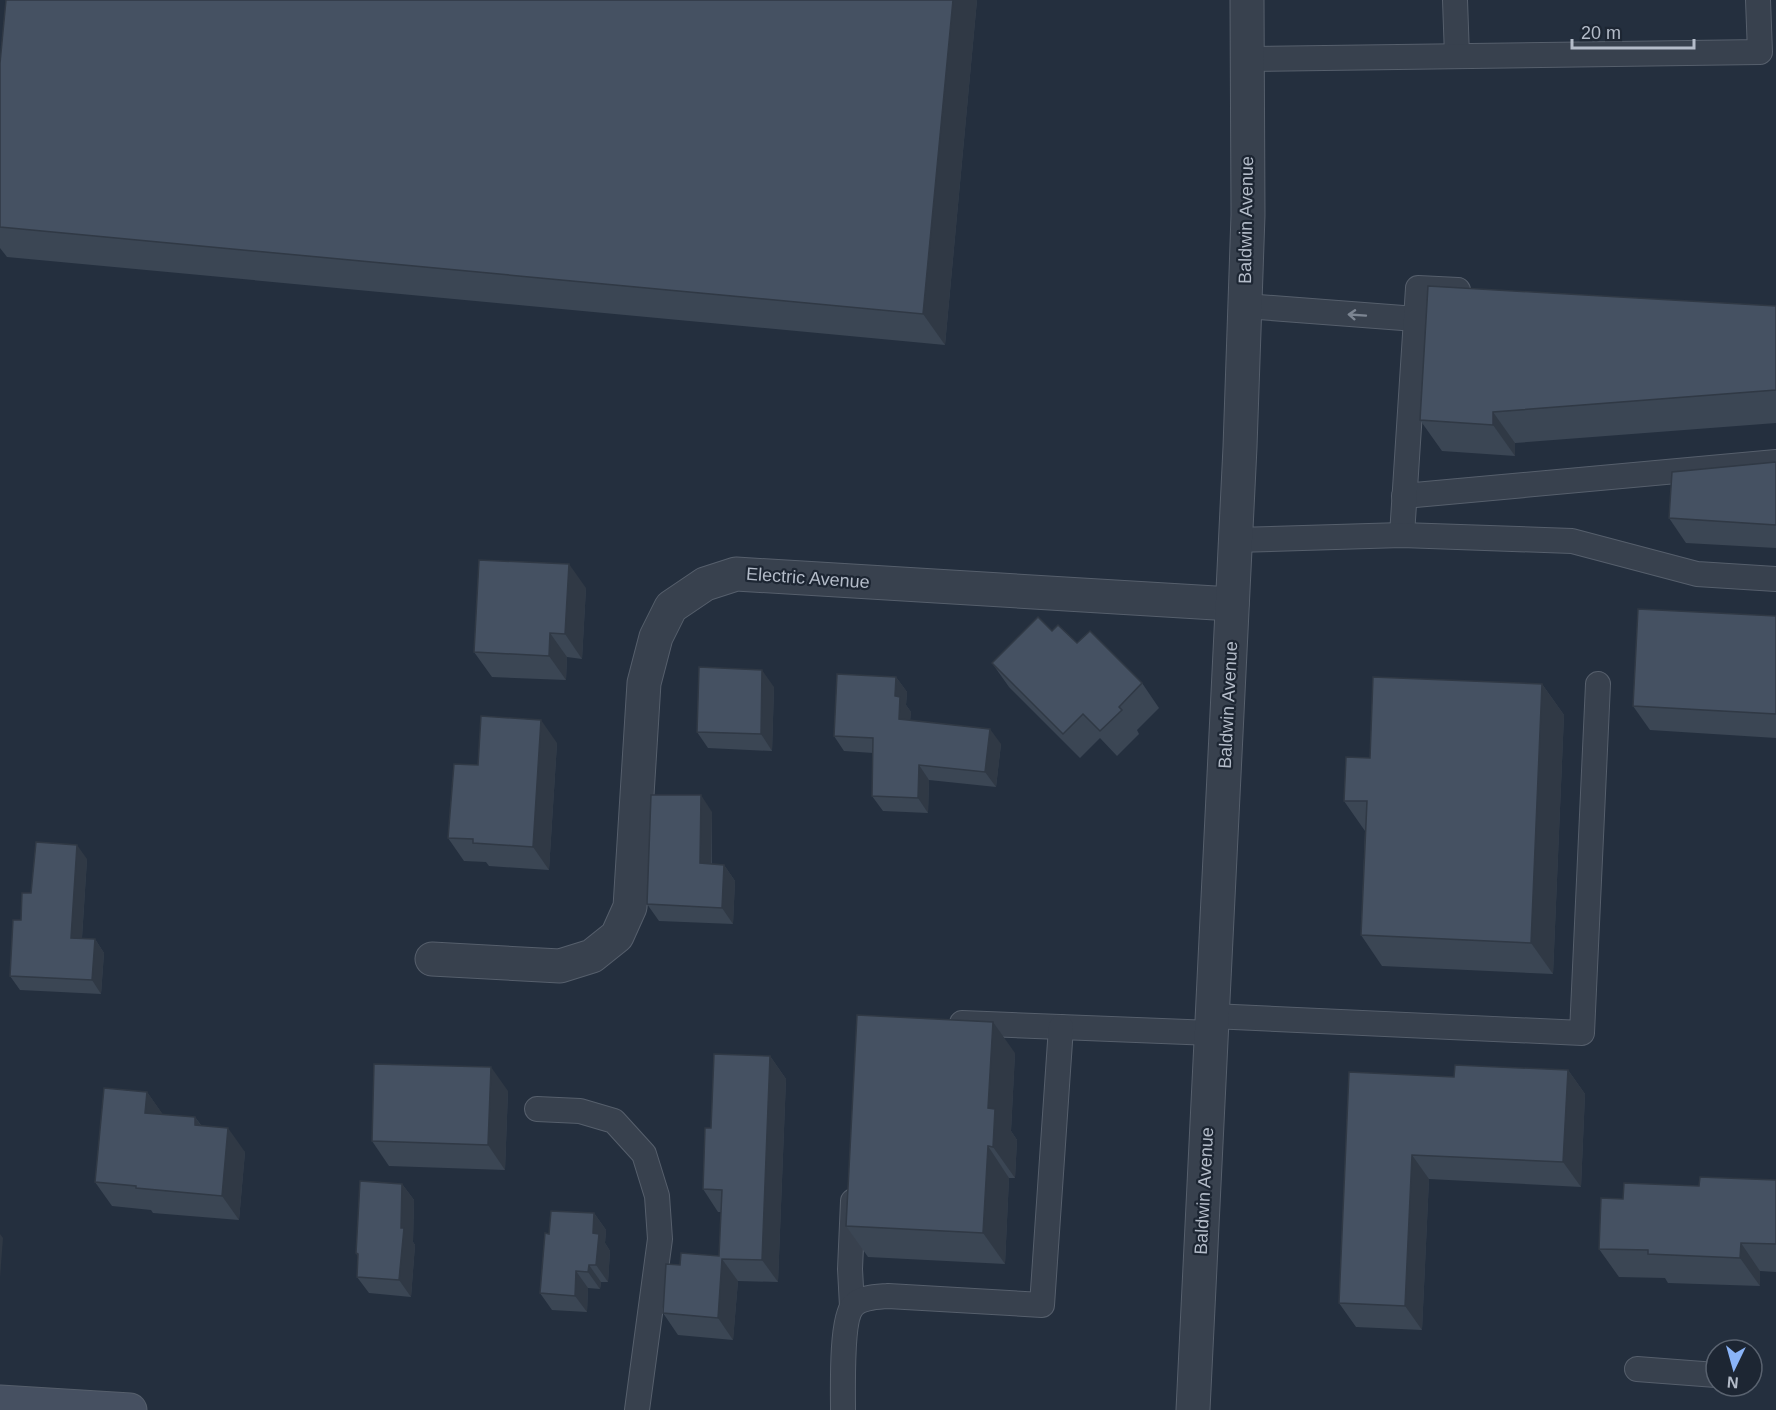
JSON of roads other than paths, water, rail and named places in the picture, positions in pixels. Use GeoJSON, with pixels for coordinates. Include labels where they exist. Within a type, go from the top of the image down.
{"type":"FeatureCollection","features":[{"type":"Feature","properties":{"kind":"main road"},"geometry":{"type":"LineString","coordinates":[[0,1402],[130,1410]]}},
{"type":"Feature","properties":{"kind":"street","name":"Baldwin Avenue"},"geometry":{"type":"LineString","coordinates":[[1193,1410],[1240,447],[1248,215],[1247,0]]}},
{"type":"Feature","properties":{"kind":"street","name":"Electric Avenue"},"geometry":{"type":"LineString","coordinates":[[432,959],[561,966],[592,956],[617,936],[630,907],[644,683],[656,637],[671,607],[705,584],[736,574],[1232,604]]}},
{"type":"Feature","properties":{"kind":"lane"},"geometry":{"type":"LineString","coordinates":[[1455,0],[1457,56]]}},
{"type":"Feature","properties":{"kind":"lane"},"geometry":{"type":"LineString","coordinates":[[1247,59],[1760,52],[1758,0]]}},
{"type":"Feature","properties":{"kind":"lane"},"geometry":{"type":"LineString","coordinates":[[1402,536],[1418,288],[1478,292]]}},
{"type":"Feature","properties":{"kind":"lane"},"geometry":{"type":"LineString","coordinates":[[1245,306],[1416,319]]}},
{"type":"Feature","properties":{"kind":"lane"},"geometry":{"type":"LineString","coordinates":[[1404,496],[1776,462]]}},
{"type":"Feature","properties":{"kind":"lane"},"geometry":{"type":"LineString","coordinates":[[1235,540],[1402,536],[1572,541],[1697,574],[1776,579]]}},
{"type":"Feature","properties":{"kind":"lane"},"geometry":{"type":"LineString","coordinates":[[944,1022],[1061,1027],[1212,1024],[1582,1033],[1598,684]]}},
{"type":"Feature","properties":{"kind":"lane"},"geometry":{"type":"LineString","coordinates":[[852,1306],[869,1297],[888,1296],[1042,1305],[1061,1027]]}},
{"type":"Feature","properties":{"kind":"lane"},"geometry":{"type":"LineString","coordinates":[[537,1109],[580,1111],[614,1121],[644,1154],[657,1196],[660,1239],[637,1410]]}},
{"type":"Feature","properties":{"kind":"lane"},"geometry":{"type":"LineString","coordinates":[[843,1410],[846,1322],[852,1306],[850,1269],[855,1174]]}},
{"type":"Feature","properties":{"kind":"lane"},"geometry":{"type":"LineString","coordinates":[[1637,1369],[1704,1374]]}}]}
